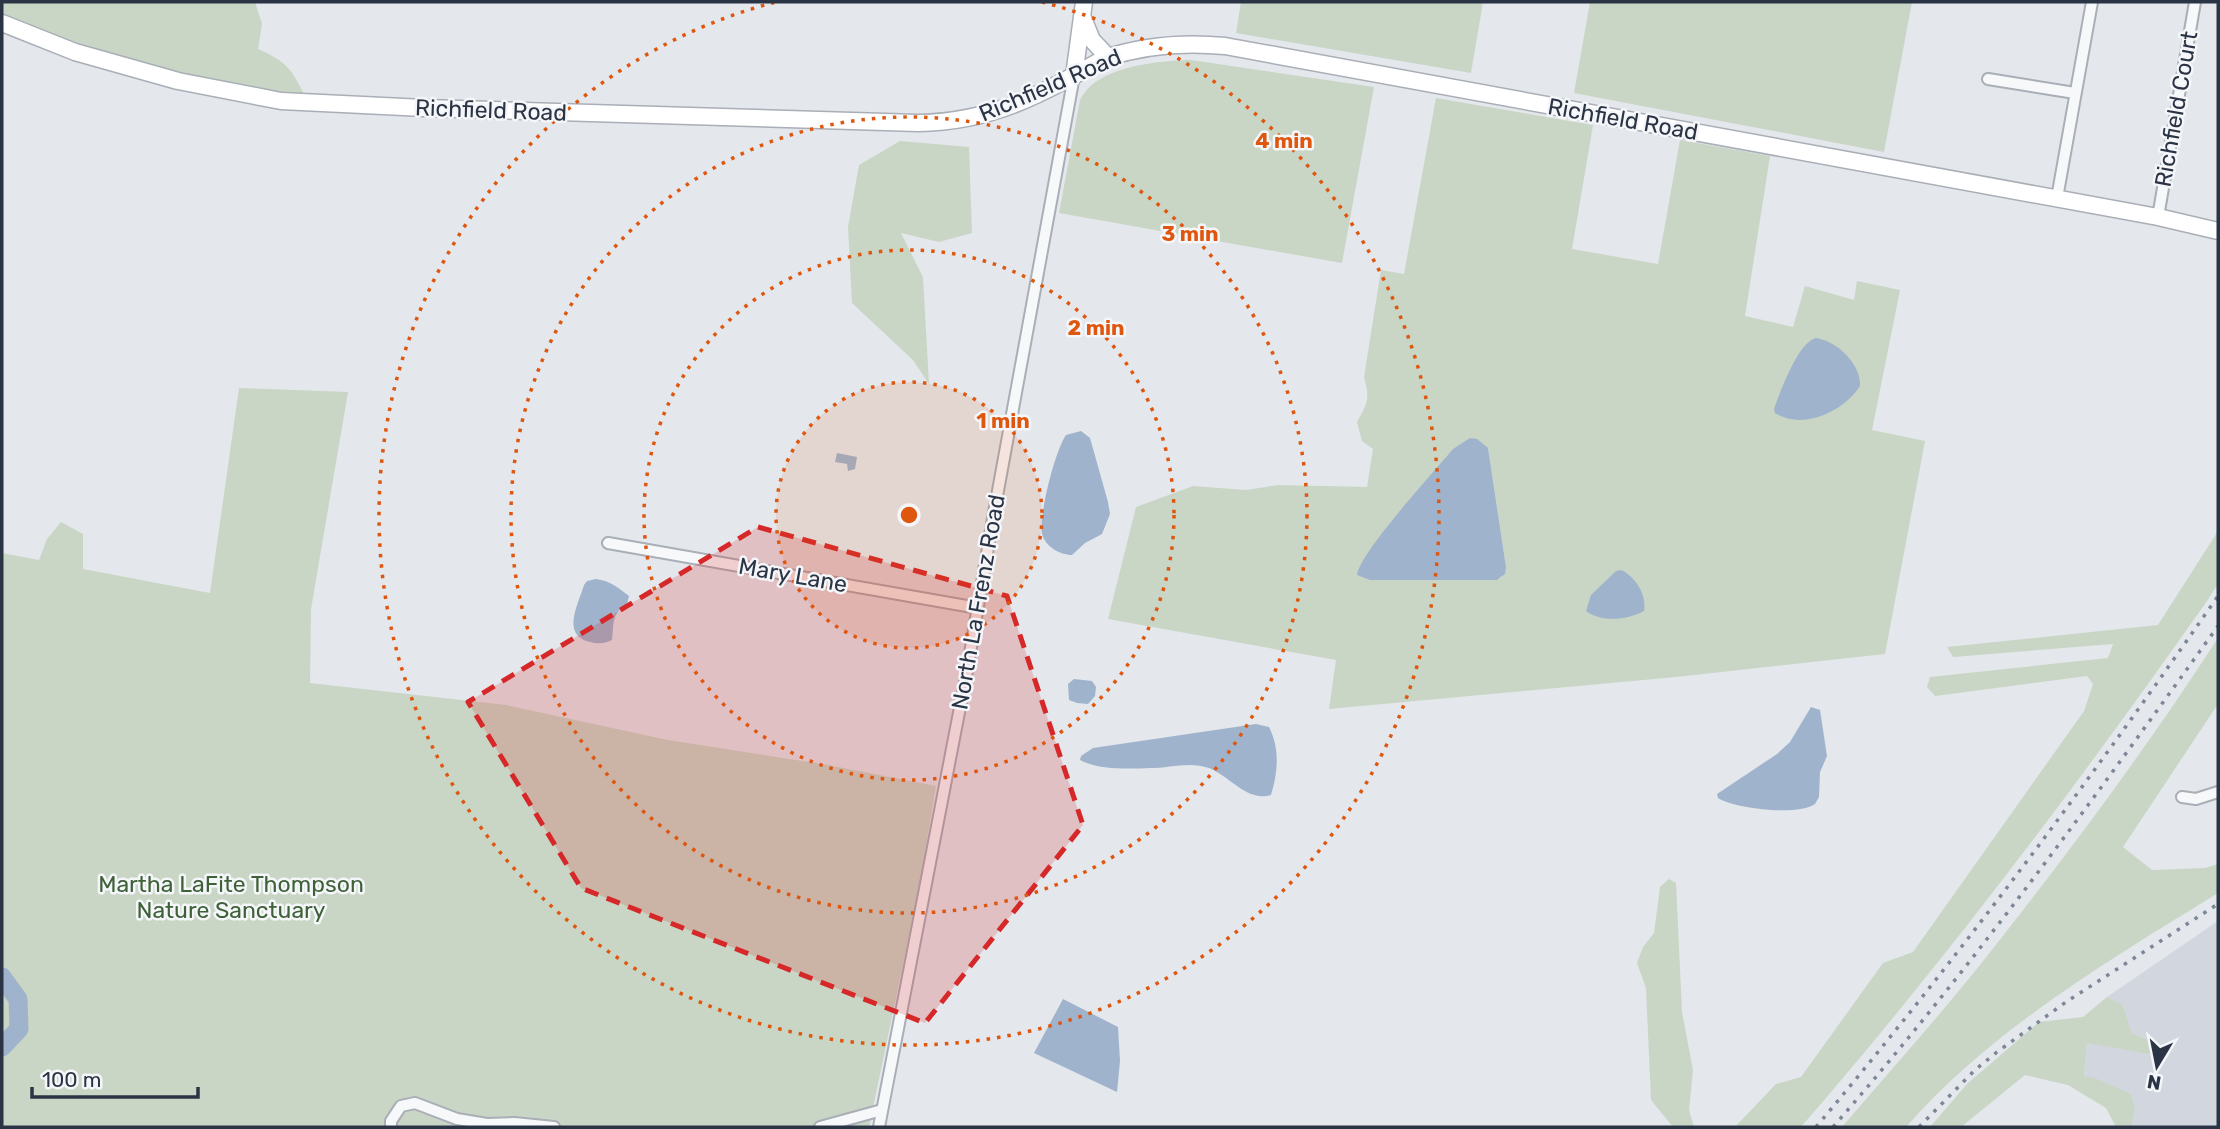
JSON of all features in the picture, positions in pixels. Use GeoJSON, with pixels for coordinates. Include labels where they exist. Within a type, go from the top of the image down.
{"type":"FeatureCollection","features":[{"type":"Feature","properties":{"kind":"street"},"geometry":{"type":"LineString","coordinates":[[2056,198],[2092,2]]}},
{"type":"Feature","properties":{"kind":"street","name":"Richfield Court"},"geometry":{"type":"LineString","coordinates":[[2158,217],[2195,2]]}},
{"type":"Feature","properties":{"kind":"street"},"geometry":{"type":"LineString","coordinates":[[1083,9],[1092,40],[1108,57]]}},
{"type":"Feature","properties":{"kind":"street"},"geometry":{"type":"LineString","coordinates":[[1074,76],[1083,9]]}},
{"type":"Feature","properties":{"kind":"street","name":"Richfield Road"},"geometry":{"type":"LineString","coordinates":[[2,23],[75,52],[211,89],[281,101],[942,123],[1010,107],[1108,57],[1161,45],[1225,46],[2158,217],[2218,231]]}},
{"type":"Feature","properties":{"kind":"street","name":"North La Frenz Road"},"geometry":{"type":"LineString","coordinates":[[879,1127],[978,608],[1074,76]]}},
{"type":"Feature","properties":{"kind":"street"},"geometry":{"type":"LineString","coordinates":[[1988,79],[2076,93]]}},
{"type":"Feature","properties":{"kind":"street","name":"Mary Lane"},"geometry":{"type":"LineString","coordinates":[[608,543],[978,608]]}},
{"type":"Feature","properties":{"kind":"street"},"geometry":{"type":"LineString","coordinates":[[2182,797],[2196,799],[2218,792]]}},
{"type":"Feature","properties":{"kind":"street"},"geometry":{"type":"LineString","coordinates":[[391,1127],[391,1121],[401,1106],[415,1103],[485,1126],[514,1123],[554,1127]]}},
{"type":"Feature","properties":{"kind":"street"},"geometry":{"type":"LineString","coordinates":[[820,1127],[882,1110]]}},
{"type":"Feature","properties":{"kind":"highlighted area"},"geometry":{"type":"Polygon","coordinates":[[[758,527],[1007,596],[1083,825],[925,1023],[581,888],[468,702],[758,527]]]}},
{"type":"Feature","properties":{"kind":"shaded area"},"geometry":{"type":"Polygon","coordinates":[[[2218,921],[2218,1127],[2131,1127],[2135,1111],[2084,1076],[2087,1043],[2155,1043],[2132,1033],[2123,1005],[2107,997],[2218,921]]]}},
{"type":"Feature","properties":{"kind":"green space"},"geometry":{"type":"Polygon","coordinates":[[[2,2],[255,2],[262,24],[258,49],[287,67],[305,96],[189,76],[113,55],[3,15],[2,2]]]}},
{"type":"Feature","properties":{"kind":"green space"},"geometry":{"type":"Polygon","coordinates":[[[1241,2],[1483,2],[1471,73],[1236,33],[1241,2]]]}},
{"type":"Feature","properties":{"kind":"green space"},"geometry":{"type":"Polygon","coordinates":[[[1590,2],[1912,2],[1884,152],[1574,93],[1590,2]]]}},
{"type":"Feature","properties":{"kind":"green space"},"geometry":{"type":"Polygon","coordinates":[[[1191,60],[1374,87],[1342,263],[1059,213],[1080,100],[1088,89],[1099,80],[1129,68],[1191,60]]]}},
{"type":"Feature","properties":{"kind":"green space"},"geometry":{"type":"Polygon","coordinates":[[[1436,98],[1593,125],[1572,249],[1658,264],[1680,140],[1770,156],[1745,316],[1793,327],[1805,286],[1854,300],[1857,281],[1900,290],[1872,430],[1925,441],[1885,654],[1676,677],[1329,709],[1336,660],[1108,619],[1136,507],[1193,486],[1246,490],[1279,485],[1367,487],[1373,449],[1362,441],[1357,422],[1367,400],[1364,377],[1381,270],[1404,274],[1436,98]],[[1488,448],[1370,580],[1497,580],[1502,577],[1506,567],[1488,448]]]}},
{"type":"Feature","properties":{"kind":"green space"},"geometry":{"type":"Polygon","coordinates":[[[900,141],[969,147],[972,233],[939,242],[901,233],[923,277],[929,384],[913,360],[852,303],[848,227],[859,165],[900,141]]]}},
{"type":"Feature","properties":{"kind":"green space","name":"Martha LaFite Thompson Nature Sanctuary"},"geometry":{"type":"Polygon","coordinates":[[[239,388],[348,392],[311,609],[310,683],[506,705],[668,740],[828,765],[936,786],[919,888],[869,1127],[2,1127],[2,553],[39,560],[47,539],[61,522],[83,534],[83,569],[210,593],[239,388]]]}},
{"type":"Feature","properties":{"kind":"green space"},"geometry":{"type":"Polygon","coordinates":[[[2218,531],[2218,584],[2207,601],[2061,803],[1908,1000],[1801,1127],[1735,1127],[1776,1084],[1801,1077],[1883,963],[1913,952],[2084,711],[2093,684],[2087,676],[1935,696],[1927,687],[1930,677],[2108,658],[2113,644],[1953,657],[1947,647],[2158,625],[2218,531]]]}},
{"type":"Feature","properties":{"kind":"green space"},"geometry":{"type":"Polygon","coordinates":[[[2218,638],[2218,704],[2123,847],[2152,870],[2205,868],[2218,864],[2218,893],[2094,971],[2014,1028],[1940,1092],[1906,1127],[1842,1127],[1963,986],[2042,885],[2133,763],[2218,638]]]}},
{"type":"Feature","properties":{"kind":"green space"},"geometry":{"type":"Polygon","coordinates":[[[1669,879],[1676,883],[1682,1012],[1693,1070],[1689,1110],[1694,1127],[1673,1127],[1651,1100],[1646,988],[1637,963],[1643,947],[1654,933],[1660,887],[1669,879]]]}},
{"type":"Feature","properties":{"kind":"green space"},"geometry":{"type":"Polygon","coordinates":[[[2107,997],[2123,1005],[2132,1033],[2155,1043],[2161,1050],[2160,1056],[2087,1043],[2084,1076],[2131,1094],[2135,1111],[2131,1127],[2116,1127],[2106,1108],[2068,1085],[2025,1075],[1961,1127],[1930,1127],[1967,1084],[2039,1022],[2083,1017],[2107,997]]]}},
{"type":"Feature","properties":{"kind":"water"},"geometry":{"type":"Polygon","coordinates":[[[1816,338],[1832,344],[1846,355],[1856,370],[1860,386],[1844,403],[1822,416],[1798,420],[1775,413],[1774,409],[1796,358],[1809,342],[1816,338]]]}},
{"type":"Feature","properties":{"kind":"water"},"geometry":{"type":"Polygon","coordinates":[[[1081,431],[1090,438],[1110,514],[1102,534],[1085,543],[1072,555],[1067,555],[1053,549],[1043,538],[1043,512],[1062,443],[1066,435],[1081,431]]]}},
{"type":"Feature","properties":{"kind":"water"},"geometry":{"type":"Polygon","coordinates":[[[1470,438],[1477,439],[1488,448],[1505,574],[1497,580],[1370,580],[1357,575],[1371,549],[1399,512],[1453,449],[1470,438]]]}},
{"type":"Feature","properties":{"kind":"water"},"geometry":{"type":"Polygon","coordinates":[[[837,453],[857,457],[855,469],[848,471],[847,464],[835,462],[837,453]]]}},
{"type":"Feature","properties":{"kind":"water"},"geometry":{"type":"Polygon","coordinates":[[[1621,570],[1639,587],[1644,599],[1644,611],[1607,619],[1586,611],[1591,595],[1616,571],[1621,570]]]}},
{"type":"Feature","properties":{"kind":"water"},"geometry":{"type":"Polygon","coordinates":[[[596,579],[610,583],[629,596],[627,604],[616,615],[612,640],[601,643],[581,638],[574,626],[584,585],[587,581],[596,579]]]}},
{"type":"Feature","properties":{"kind":"water"},"geometry":{"type":"Polygon","coordinates":[[[1074,679],[1092,681],[1096,687],[1095,696],[1088,704],[1069,700],[1068,684],[1074,679]]]}},
{"type":"Feature","properties":{"kind":"water"},"geometry":{"type":"Polygon","coordinates":[[[1811,707],[1820,710],[1827,756],[1820,772],[1819,797],[1815,804],[1795,810],[1767,810],[1718,798],[1717,794],[1777,754],[1790,742],[1811,707]]]}},
{"type":"Feature","properties":{"kind":"water"},"geometry":{"type":"Polygon","coordinates":[[[1256,724],[1269,727],[1275,744],[1276,769],[1271,795],[1254,795],[1202,766],[1133,769],[1096,766],[1080,760],[1081,756],[1093,748],[1256,724]]]}},
{"type":"Feature","properties":{"kind":"water"},"geometry":{"type":"Polygon","coordinates":[[[1063,999],[1118,1027],[1120,1061],[1117,1092],[1034,1053],[1063,999]]]}},
{"type":"Feature","properties":{"kind":"waterway"},"geometry":{"type":"LineString","coordinates":[[2,977],[18,999],[19,1029],[2,1047]]}},
{"type":"Feature","properties":{"kind":"railway"},"geometry":{"type":"LineString","coordinates":[[1816,1127],[1921,998],[2023,866],[2218,596]]}},
{"type":"Feature","properties":{"kind":"railway"},"geometry":{"type":"LineString","coordinates":[[1833,1127],[1983,944],[2079,818],[2218,626]]}},
{"type":"Feature","properties":{"kind":"railway"},"geometry":{"type":"LineString","coordinates":[[1919,1127],[1975,1070],[1997,1052],[2066,1002],[2218,904]]}}]}
